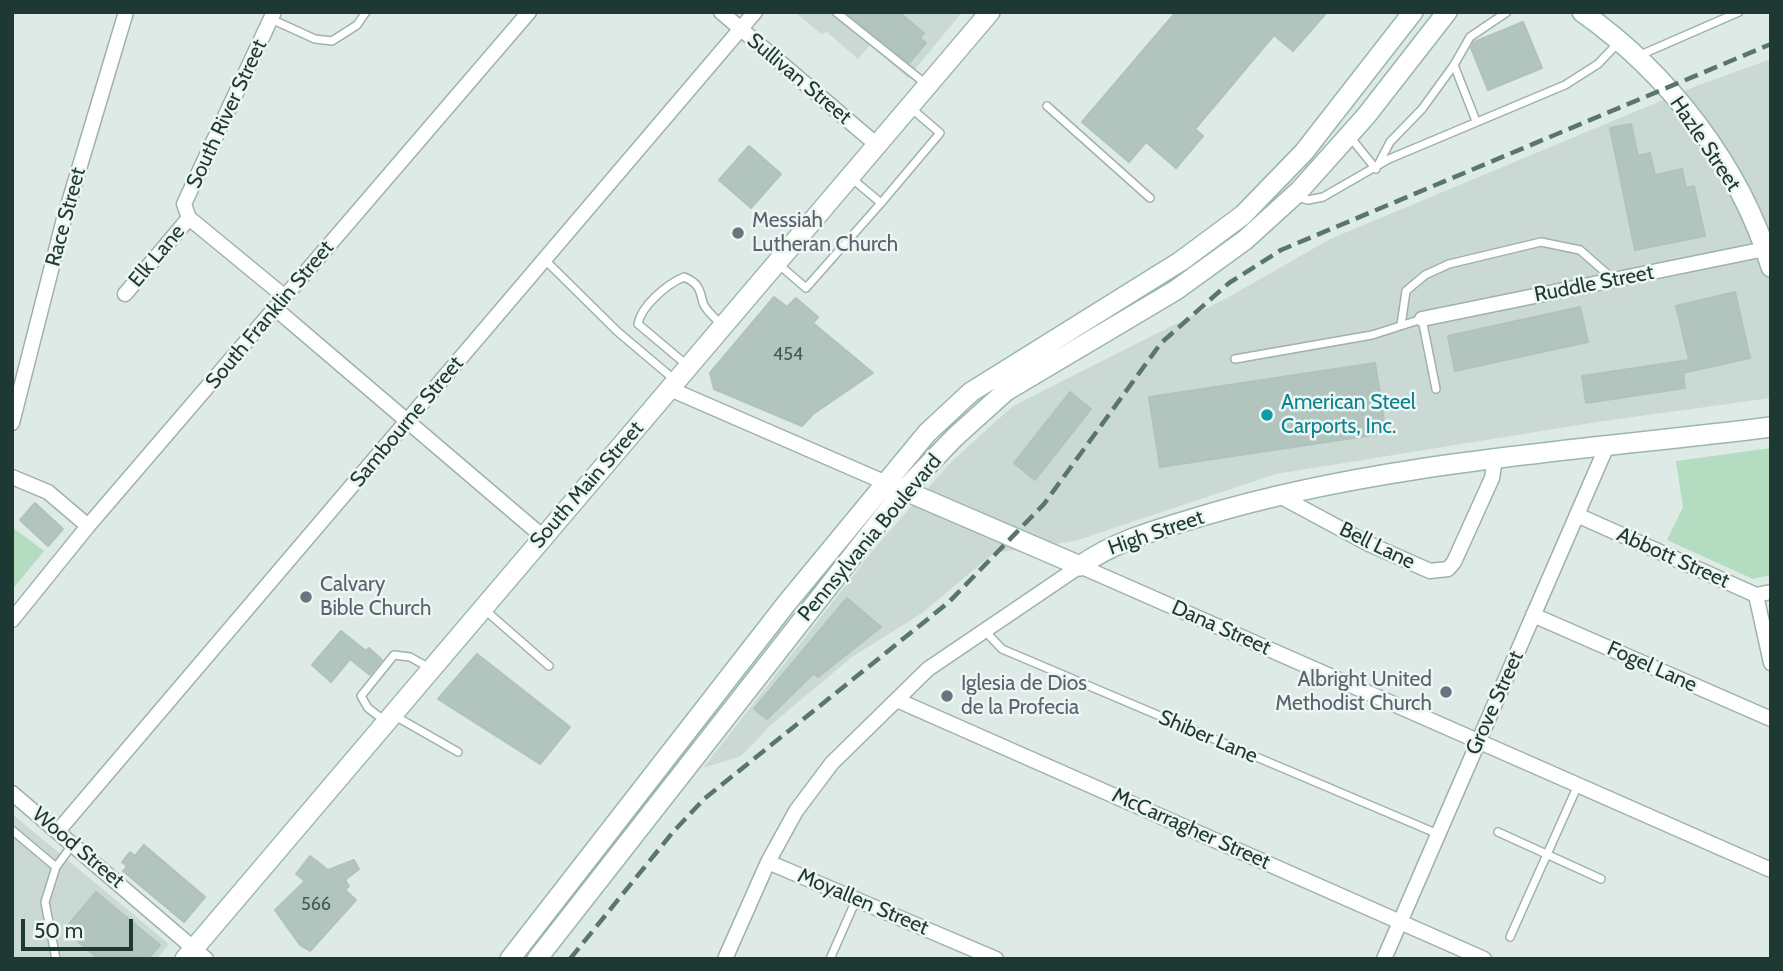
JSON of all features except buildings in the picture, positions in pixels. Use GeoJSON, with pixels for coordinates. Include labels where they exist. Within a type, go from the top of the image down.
{"type":"FeatureCollection","features":[{"type":"Feature","properties":{"kind":"main road","name":"South Main Street"},"geometry":{"type":"LineString","coordinates":[[195,955],[430,668],[990,12]]}},
{"type":"Feature","properties":{"kind":"main road","name":"Pennsylvania Boulevard"},"geometry":{"type":"LineString","coordinates":[[510,959],[884,482],[927,433],[971,392],[1181,261],[1243,215],[1304,152],[1413,12]]}},
{"type":"Feature","properties":{"kind":"main road","name":"Pennsylvania Boulevard"},"geometry":{"type":"LineString","coordinates":[[537,959],[904,491],[955,437],[1006,391],[1176,290],[1245,240],[1293,196],[1348,136],[1447,12]]}},
{"type":"Feature","properties":{"kind":"main road","name":"Hazle Street"},"geometry":{"type":"LineString","coordinates":[[1582,12],[1621,40],[1696,122],[1739,192],[1769,254]]}},
{"type":"Feature","properties":{"kind":"main road","name":"High Street"},"geometry":{"type":"LineString","coordinates":[[1080,566],[1105,548],[1276,494],[1495,460],[1771,427]]}},
{"type":"Feature","properties":{"kind":"main road","name":"Dana Street"},"geometry":{"type":"LineString","coordinates":[[884,482],[1080,566]]}},
{"type":"Feature","properties":{"kind":"street","name":"Race Street"},"geometry":{"type":"LineString","coordinates":[[12,423],[64,219],[126,12]]}},
{"type":"Feature","properties":{"kind":"street","name":"South Franklin Street"},"geometry":{"type":"LineString","coordinates":[[12,620],[88,526],[529,12]]}},
{"type":"Feature","properties":{"kind":"street","name":"Sullivan Street"},"geometry":{"type":"LineString","coordinates":[[721,12],[877,145]]}},
{"type":"Feature","properties":{"kind":"street","name":"Sambourne Street"},"geometry":{"type":"LineString","coordinates":[[58,831],[755,12]]}},
{"type":"Feature","properties":{"kind":"street","name":"South River Street"},"geometry":{"type":"LineString","coordinates":[[273,15],[184,204],[189,218],[407,422],[542,536]]}},
{"type":"Feature","properties":{"kind":"street","name":"Elk Lane"},"geometry":{"type":"LineString","coordinates":[[125,294],[189,218]]}},
{"type":"Feature","properties":{"kind":"street","name":"Ruddle Street"},"geometry":{"type":"LineString","coordinates":[[1422,319],[1614,280],[1769,254]]}},
{"type":"Feature","properties":{"kind":"street","name":"Dana Street"},"geometry":{"type":"LineString","coordinates":[[679,379],[884,482]]}},
{"type":"Feature","properties":{"kind":"street","name":"Grove Street"},"geometry":{"type":"LineString","coordinates":[[1384,959],[1606,447]]}},
{"type":"Feature","properties":{"kind":"street","name":"Bell Lane"},"geometry":{"type":"LineString","coordinates":[[1276,494],[1369,544],[1430,571],[1448,569],[1454,562],[1492,478],[1495,460]]}},
{"type":"Feature","properties":{"kind":"street"},"geometry":{"type":"LineString","coordinates":[[12,477],[48,492],[88,526]]}},
{"type":"Feature","properties":{"kind":"street","name":"Abbott Street"},"geometry":{"type":"LineString","coordinates":[[1577,514],[1764,593]]}},
{"type":"Feature","properties":{"kind":"street","name":"Dana Street"},"geometry":{"type":"LineString","coordinates":[[1080,566],[1771,870]]}},
{"type":"Feature","properties":{"kind":"street","name":"High Street"},"geometry":{"type":"LineString","coordinates":[[725,959],[768,862],[813,785],[928,669],[1080,566]]}},
{"type":"Feature","properties":{"kind":"street"},"geometry":{"type":"LineString","coordinates":[[1764,593],[1771,663]]}},
{"type":"Feature","properties":{"kind":"street","name":"Fogel Lane"},"geometry":{"type":"LineString","coordinates":[[1533,615],[1771,719]]}},
{"type":"Feature","properties":{"kind":"street","name":"McCarragher Street"},"geometry":{"type":"LineString","coordinates":[[897,700],[1484,959]]}},
{"type":"Feature","properties":{"kind":"street","name":"Wood Street"},"geometry":{"type":"LineString","coordinates":[[12,793],[73,844],[195,955]]}},
{"type":"Feature","properties":{"kind":"street","name":"Moyallen Street"},"geometry":{"type":"LineString","coordinates":[[768,862],[996,959]]}},
{"type":"Feature","properties":{"kind":"lane"},"geometry":{"type":"LineString","coordinates":[[273,15],[315,39],[332,41],[357,25],[366,12]]}},
{"type":"Feature","properties":{"kind":"lane"},"geometry":{"type":"LineString","coordinates":[[836,12],[927,86]]}},
{"type":"Feature","properties":{"kind":"lane"},"geometry":{"type":"LineString","coordinates":[[1376,169],[1390,142],[1422,108],[1454,65],[1470,37],[1507,12]]}},
{"type":"Feature","properties":{"kind":"lane"},"geometry":{"type":"LineString","coordinates":[[1637,56],[1735,13]]}},
{"type":"Feature","properties":{"kind":"lane"},"geometry":{"type":"LineString","coordinates":[[1293,196],[1308,200],[1323,197],[1376,169],[1389,159],[1565,85],[1598,64],[1621,40]]}},
{"type":"Feature","properties":{"kind":"lane"},"geometry":{"type":"LineString","coordinates":[[1454,65],[1476,121]]}},
{"type":"Feature","properties":{"kind":"lane"},"geometry":{"type":"LineString","coordinates":[[1047,106],[1150,198]]}},
{"type":"Feature","properties":{"kind":"lane"},"geometry":{"type":"LineString","coordinates":[[777,263],[806,288],[881,204],[940,133],[909,107]]}},
{"type":"Feature","properties":{"kind":"lane"},"geometry":{"type":"LineString","coordinates":[[1348,136],[1376,169]]}},
{"type":"Feature","properties":{"kind":"lane"},"geometry":{"type":"LineString","coordinates":[[850,177],[881,204]]}},
{"type":"Feature","properties":{"kind":"lane"},"geometry":{"type":"LineString","coordinates":[[1401,326],[1406,291],[1425,275],[1449,264],[1541,242],[1580,250],[1614,280]]}},
{"type":"Feature","properties":{"kind":"lane"},"geometry":{"type":"LineString","coordinates":[[544,259],[618,332],[679,379]]}},
{"type":"Feature","properties":{"kind":"lane"},"geometry":{"type":"LineString","coordinates":[[679,379],[638,324],[642,315],[670,284],[684,277],[699,287],[703,293],[704,306],[723,326]]}},
{"type":"Feature","properties":{"kind":"lane"},"geometry":{"type":"LineString","coordinates":[[1235,359],[1372,335],[1422,319],[1436,389]]}},
{"type":"Feature","properties":{"kind":"lane"},"geometry":{"type":"LineString","coordinates":[[482,608],[549,666]]}},
{"type":"Feature","properties":{"kind":"lane","name":"Shiber Lane"},"geometry":{"type":"LineString","coordinates":[[985,630],[1002,649],[1439,834]]}},
{"type":"Feature","properties":{"kind":"lane"},"geometry":{"type":"LineString","coordinates":[[430,668],[410,657],[394,655],[361,696],[369,708],[458,752]]}},
{"type":"Feature","properties":{"kind":"lane"},"geometry":{"type":"LineString","coordinates":[[1510,937],[1578,785]]}},
{"type":"Feature","properties":{"kind":"lane"},"geometry":{"type":"LineString","coordinates":[[12,831],[56,867]]}},
{"type":"Feature","properties":{"kind":"lane"},"geometry":{"type":"LineString","coordinates":[[1498,832],[1601,879]]}},
{"type":"Feature","properties":{"kind":"lane"},"geometry":{"type":"LineString","coordinates":[[56,959],[45,902],[56,867],[73,844]]}},
{"type":"Feature","properties":{"kind":"lane"},"geometry":{"type":"LineString","coordinates":[[830,959],[856,899]]}},
{"type":"Feature","properties":{"kind":"shaded area"},"geometry":{"type":"Polygon","coordinates":[[[795,12],[962,12],[908,78],[870,45],[858,59],[827,32],[821,34],[795,12]]]}},
{"type":"Feature","properties":{"kind":"shaded area"},"geometry":{"type":"Polygon","coordinates":[[[1771,59],[1771,398],[1597,422],[1276,474],[1075,541],[994,553],[922,613],[852,657],[772,724],[741,756],[703,768],[878,544],[952,461],[1013,406],[1227,298],[1330,239],[1699,85],[1771,59]]]}},
{"type":"Feature","properties":{"kind":"shaded area"},"geometry":{"type":"Polygon","coordinates":[[[12,814],[169,944],[157,959],[12,959],[12,814]]]}},
{"type":"Feature","properties":{"kind":"green space"},"geometry":{"type":"Polygon","coordinates":[[[1771,448],[1771,575],[1753,579],[1667,540],[1683,507],[1676,461],[1771,448]]]}},
{"type":"Feature","properties":{"kind":"green space"},"geometry":{"type":"Polygon","coordinates":[[[12,527],[44,551],[12,590],[12,527]]]}},
{"type":"Feature","properties":{"kind":"railway"},"geometry":{"type":"LineString","coordinates":[[570,959],[673,832],[704,799],[949,602],[1044,504],[1161,343],[1229,283],[1281,250],[1771,44]]}},
{"type":"Feature","properties":{"kind":"place","name":"Messiah Lutheran Church"},"geometry":{"type":"Point","coordinates":[738,233]}},
{"type":"Feature","properties":{"kind":"place","name":"American Steel Carports, Inc."},"geometry":{"type":"Point","coordinates":[1267,415]}},
{"type":"Feature","properties":{"kind":"place","name":"Calvary Bible Church"},"geometry":{"type":"Point","coordinates":[306,597]}},
{"type":"Feature","properties":{"kind":"place","name":"Albright United Methodist Church"},"geometry":{"type":"Point","coordinates":[1446,692]}},
{"type":"Feature","properties":{"kind":"place","name":"Iglesia de Dios de la Profecia"},"geometry":{"type":"Point","coordinates":[947,696]}}]}
